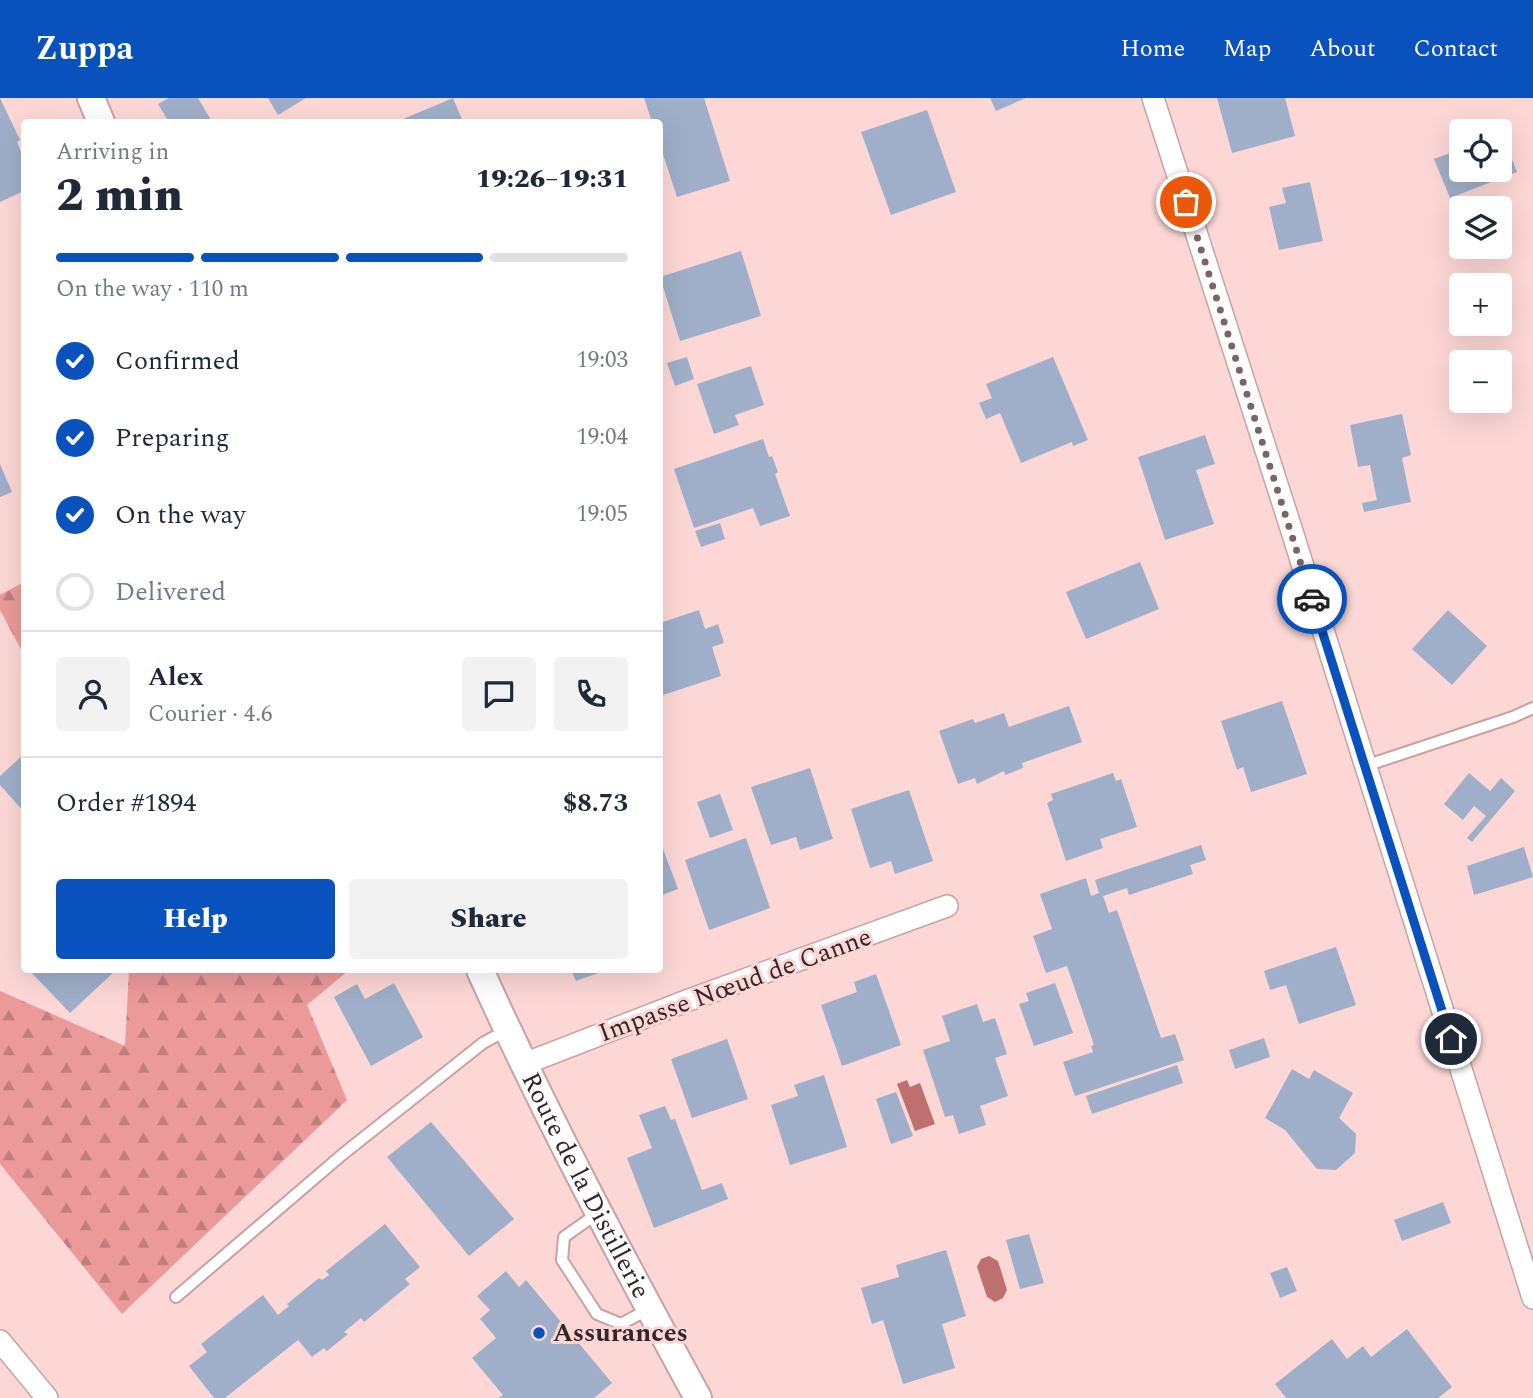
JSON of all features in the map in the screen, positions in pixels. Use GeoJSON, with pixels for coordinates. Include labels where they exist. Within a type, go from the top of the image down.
{"type":"FeatureCollection","features":[{"type":"Feature","properties":{"kind":"street"},"geometry":{"type":"LineString","coordinates":[[91,98],[100,119]]}},
{"type":"Feature","properties":{"kind":"street"},"geometry":{"type":"LineString","coordinates":[[1153,98],[1533,1298]]}},
{"type":"Feature","properties":{"kind":"street","name":"Impasse Nœud de Canne"},"geometry":{"type":"LineString","coordinates":[[524,1064],[689,1000],[947,906]]}},
{"type":"Feature","properties":{"kind":"street","name":"Route de la Distillerie"},"geometry":{"type":"LineString","coordinates":[[482,973],[507,1030],[598,1213],[698,1398]]}},
{"type":"Feature","properties":{"kind":"street"},"geometry":{"type":"LineString","coordinates":[[0,1341],[47,1398]]}},
{"type":"Feature","properties":{"kind":"lane"},"geometry":{"type":"LineString","coordinates":[[1365,766],[1533,708]]}},
{"type":"Feature","properties":{"kind":"lane"},"geometry":{"type":"LineString","coordinates":[[176,1297],[343,1154],[483,1043],[507,1030]]}},
{"type":"Feature","properties":{"kind":"lane"},"geometry":{"type":"LineString","coordinates":[[598,1213],[564,1237],[562,1260],[597,1314],[621,1324],[649,1309]]}},
{"type":"Feature","properties":{"kind":"green space"},"geometry":{"type":"Polygon","coordinates":[[[21,584],[21,649],[0,610],[0,595],[21,584]]]}},
{"type":"Feature","properties":{"kind":"green space"},"geometry":{"type":"Polygon","coordinates":[[[129,973],[345,973],[307,1005],[347,1100],[122,1314],[0,1164],[0,991],[125,1046],[129,973]]]}},
{"type":"Feature","properties":{"kind":"shaded area"},"geometry":{"type":"Polygon","coordinates":[[[907,1080],[910,1087],[920,1083],[935,1124],[915,1131],[897,1084],[907,1080]]]}},
{"type":"Feature","properties":{"kind":"shaded area"},"geometry":{"type":"Polygon","coordinates":[[[989,1256],[998,1261],[1007,1290],[1003,1298],[995,1302],[987,1297],[977,1267],[981,1259],[989,1256]]]}},
{"type":"Feature","properties":{"kind":"building"},"geometry":{"type":"Polygon","coordinates":[[[0,98],[20,140],[17,142],[21,152],[21,192],[0,202],[0,98]]]}},
{"type":"Feature","properties":{"kind":"building"},"geometry":{"type":"Polygon","coordinates":[[[169,98],[198,98],[210,119],[167,119],[158,104],[169,98]]]}},
{"type":"Feature","properties":{"kind":"building"},"geometry":{"type":"Polygon","coordinates":[[[268,98],[306,98],[278,115],[268,98]]]}},
{"type":"Feature","properties":{"kind":"building"},"geometry":{"type":"Polygon","coordinates":[[[453,98],[462,119],[403,119],[453,98]]]}},
{"type":"Feature","properties":{"kind":"building"},"geometry":{"type":"Polygon","coordinates":[[[644,98],[704,98],[730,181],[677,197],[663,154],[663,119],[651,119],[644,98]]]}},
{"type":"Feature","properties":{"kind":"building"},"geometry":{"type":"Polygon","coordinates":[[[990,98],[1026,98],[996,111],[990,98]]]}},
{"type":"Feature","properties":{"kind":"building"},"geometry":{"type":"Polygon","coordinates":[[[1217,98],[1285,98],[1295,136],[1232,153],[1217,98]]]}},
{"type":"Feature","properties":{"kind":"building"},"geometry":{"type":"Polygon","coordinates":[[[927,110],[956,192],[891,215],[861,132],[927,110]]]}},
{"type":"Feature","properties":{"kind":"building"},"geometry":{"type":"Polygon","coordinates":[[[1449,153],[1449,182],[1491,182],[1449,196],[1434,159],[1449,153]]]}},
{"type":"Feature","properties":{"kind":"building"},"geometry":{"type":"Polygon","coordinates":[[[1512,159],[1517,172],[1512,174],[1512,159]]]}},
{"type":"Feature","properties":{"kind":"building"},"geometry":{"type":"Polygon","coordinates":[[[1310,182],[1323,241],[1279,250],[1269,207],[1286,203],[1282,188],[1310,182]]]}},
{"type":"Feature","properties":{"kind":"building"},"geometry":{"type":"Polygon","coordinates":[[[741,251],[761,316],[680,341],[663,287],[663,276],[741,251]]]}},
{"type":"Feature","properties":{"kind":"building"},"geometry":{"type":"Polygon","coordinates":[[[687,357],[694,379],[675,386],[667,363],[687,357]]]}},
{"type":"Feature","properties":{"kind":"building"},"geometry":{"type":"Polygon","coordinates":[[[1053,357],[1088,440],[1073,446],[1072,442],[1021,463],[1000,413],[986,419],[979,403],[992,398],[986,384],[1053,357]]]}},
{"type":"Feature","properties":{"kind":"building"},"geometry":{"type":"Polygon","coordinates":[[[751,366],[764,405],[735,415],[739,425],[714,434],[697,384],[751,366]]]}},
{"type":"Feature","properties":{"kind":"building"},"geometry":{"type":"Polygon","coordinates":[[[1402,414],[1411,455],[1402,458],[1411,502],[1364,512],[1362,503],[1377,500],[1370,465],[1358,467],[1350,425],[1402,414]]]}},
{"type":"Feature","properties":{"kind":"building"},"geometry":{"type":"Polygon","coordinates":[[[1205,435],[1215,464],[1196,470],[1214,524],[1165,540],[1138,457],[1205,435]]]}},
{"type":"Feature","properties":{"kind":"building"},"geometry":{"type":"Polygon","coordinates":[[[763,439],[778,472],[775,474],[790,516],[760,526],[753,508],[694,528],[674,469],[763,439]]]}},
{"type":"Feature","properties":{"kind":"building"},"geometry":{"type":"Polygon","coordinates":[[[0,464],[12,492],[0,497],[0,464]]]}},
{"type":"Feature","properties":{"kind":"building"},"geometry":{"type":"Polygon","coordinates":[[[720,523],[725,539],[701,547],[695,531],[720,523]]]}},
{"type":"Feature","properties":{"kind":"building"},"geometry":{"type":"Polygon","coordinates":[[[1140,562],[1159,609],[1086,639],[1066,592],[1140,562]]]}},
{"type":"Feature","properties":{"kind":"building"},"geometry":{"type":"Polygon","coordinates":[[[699,610],[705,629],[718,624],[724,643],[712,647],[721,676],[663,695],[663,622],[699,610]]]}},
{"type":"Feature","properties":{"kind":"building"},"geometry":{"type":"Polygon","coordinates":[[[1448,610],[1487,646],[1452,685],[1412,649],[1448,610]]]}},
{"type":"Feature","properties":{"kind":"building"},"geometry":{"type":"Polygon","coordinates":[[[1282,701],[1307,774],[1251,792],[1243,767],[1237,770],[1221,721],[1282,701]]]}},
{"type":"Feature","properties":{"kind":"building"},"geometry":{"type":"Polygon","coordinates":[[[1069,706],[1082,742],[1022,763],[1023,768],[1005,775],[1004,771],[977,784],[975,778],[958,784],[939,731],[973,719],[975,723],[1004,713],[1009,727],[1069,706]]]}},
{"type":"Feature","properties":{"kind":"building"},"geometry":{"type":"Polygon","coordinates":[[[21,757],[21,809],[0,785],[0,776],[21,757]]]}},
{"type":"Feature","properties":{"kind":"building"},"geometry":{"type":"Polygon","coordinates":[[[810,768],[833,839],[800,850],[796,837],[771,845],[751,787],[810,768]]]}},
{"type":"Feature","properties":{"kind":"building"},"geometry":{"type":"Polygon","coordinates":[[[1113,773],[1116,781],[1121,779],[1137,827],[1100,839],[1103,848],[1066,861],[1047,803],[1053,800],[1051,794],[1113,773]]]}},
{"type":"Feature","properties":{"kind":"building"},"geometry":{"type":"Polygon","coordinates":[[[1469,773],[1490,791],[1501,778],[1515,791],[1472,842],[1467,838],[1486,816],[1474,806],[1463,820],[1444,804],[1469,773]]]}},
{"type":"Feature","properties":{"kind":"building"},"geometry":{"type":"Polygon","coordinates":[[[909,790],[933,861],[895,874],[891,861],[870,868],[851,809],[909,790]]]}},
{"type":"Feature","properties":{"kind":"building"},"geometry":{"type":"Polygon","coordinates":[[[720,794],[733,830],[710,838],[697,802],[720,794]]]}},
{"type":"Feature","properties":{"kind":"building"},"geometry":{"type":"Polygon","coordinates":[[[746,838],[770,908],[709,930],[685,860],[746,838]]]}},
{"type":"Feature","properties":{"kind":"building"},"geometry":{"type":"Polygon","coordinates":[[[1201,845],[1206,860],[1190,865],[1193,874],[1129,895],[1127,888],[1103,896],[1109,913],[1117,910],[1161,1038],[1175,1034],[1184,1060],[1075,1096],[1063,1062],[1093,1052],[1091,1046],[1094,1045],[1067,966],[1046,973],[1033,936],[1052,929],[1040,894],[1086,878],[1091,896],[1099,893],[1095,880],[1201,845]]]}},
{"type":"Feature","properties":{"kind":"building"},"geometry":{"type":"Polygon","coordinates":[[[1524,847],[1533,877],[1474,895],[1467,866],[1524,847]]]}},
{"type":"Feature","properties":{"kind":"building"},"geometry":{"type":"Polygon","coordinates":[[[663,849],[678,889],[663,895],[663,849]]]}},
{"type":"Feature","properties":{"kind":"building"},"geometry":{"type":"Polygon","coordinates":[[[1336,947],[1356,1005],[1299,1024],[1286,985],[1270,990],[1264,971],[1336,947]]]}},
{"type":"Feature","properties":{"kind":"building"},"geometry":{"type":"Polygon","coordinates":[[[32,973],[113,973],[70,1013],[32,973]]]}},
{"type":"Feature","properties":{"kind":"building"},"geometry":{"type":"Polygon","coordinates":[[[572,973],[599,973],[576,981],[572,973]]]}},
{"type":"Feature","properties":{"kind":"building"},"geometry":{"type":"Polygon","coordinates":[[[876,974],[901,1045],[842,1066],[821,1005],[857,992],[854,982],[876,974]]]}},
{"type":"Feature","properties":{"kind":"building"},"geometry":{"type":"Polygon","coordinates":[[[394,983],[423,1037],[371,1066],[334,997],[357,984],[365,999],[394,983]]]}},
{"type":"Feature","properties":{"kind":"building"},"geometry":{"type":"Polygon","coordinates":[[[1055,983],[1073,1033],[1034,1046],[1019,1004],[1029,1001],[1026,993],[1055,983]]]}},
{"type":"Feature","properties":{"kind":"building"},"geometry":{"type":"Polygon","coordinates":[[[977,1004],[983,1022],[995,1018],[1007,1054],[995,1058],[1008,1096],[980,1106],[986,1125],[959,1134],[953,1115],[945,1117],[923,1050],[950,1041],[942,1016],[977,1004]]]}},
{"type":"Feature","properties":{"kind":"building"},"geometry":{"type":"Polygon","coordinates":[[[1264,1038],[1270,1057],[1235,1069],[1229,1050],[1264,1038]]]}},
{"type":"Feature","properties":{"kind":"building"},"geometry":{"type":"Polygon","coordinates":[[[727,1039],[748,1099],[692,1118],[671,1059],[727,1039]]]}},
{"type":"Feature","properties":{"kind":"building"},"geometry":{"type":"Polygon","coordinates":[[[1177,1065],[1183,1083],[1092,1114],[1086,1096],[1177,1065]]]}},
{"type":"Feature","properties":{"kind":"building"},"geometry":{"type":"Polygon","coordinates":[[[1292,1069],[1309,1079],[1314,1070],[1353,1093],[1339,1118],[1356,1134],[1355,1153],[1336,1170],[1317,1169],[1285,1130],[1265,1118],[1292,1069]]]}},
{"type":"Feature","properties":{"kind":"building"},"geometry":{"type":"Polygon","coordinates":[[[824,1075],[847,1147],[790,1165],[771,1105],[798,1096],[794,1085],[824,1075]]]}},
{"type":"Feature","properties":{"kind":"building"},"geometry":{"type":"Polygon","coordinates":[[[896,1092],[913,1136],[891,1144],[876,1099],[896,1092]]]}},
{"type":"Feature","properties":{"kind":"building"},"geometry":{"type":"Polygon","coordinates":[[[665,1106],[671,1120],[675,1119],[702,1190],[722,1183],[728,1199],[654,1228],[627,1158],[652,1148],[639,1115],[665,1106]]]}},
{"type":"Feature","properties":{"kind":"building"},"geometry":{"type":"Polygon","coordinates":[[[431,1122],[514,1219],[469,1256],[387,1157],[431,1122]]]}},
{"type":"Feature","properties":{"kind":"building"},"geometry":{"type":"Polygon","coordinates":[[[1443,1202],[1451,1223],[1402,1241],[1394,1220],[1443,1202]]]}},
{"type":"Feature","properties":{"kind":"building"},"geometry":{"type":"Polygon","coordinates":[[[385,1224],[420,1267],[405,1279],[410,1284],[364,1322],[361,1318],[344,1332],[348,1334],[327,1351],[324,1348],[312,1357],[298,1340],[225,1398],[214,1398],[189,1366],[207,1352],[201,1344],[263,1295],[278,1315],[289,1306],[287,1304],[319,1278],[322,1280],[329,1275],[326,1271],[385,1224]]]}},
{"type":"Feature","properties":{"kind":"building"},"geometry":{"type":"Polygon","coordinates":[[[1029,1234],[1044,1283],[1020,1289],[1006,1240],[1029,1234]]]}},
{"type":"Feature","properties":{"kind":"building"},"geometry":{"type":"Polygon","coordinates":[[[946,1250],[966,1316],[942,1324],[955,1368],[903,1384],[883,1320],[872,1324],[861,1288],[899,1277],[896,1265],[946,1250]]]}},
{"type":"Feature","properties":{"kind":"building"},"geometry":{"type":"Polygon","coordinates":[[[1287,1267],[1297,1291],[1280,1298],[1270,1273],[1287,1267]]]}},
{"type":"Feature","properties":{"kind":"building"},"geometry":{"type":"Polygon","coordinates":[[[506,1271],[519,1287],[526,1280],[612,1383],[594,1398],[498,1398],[503,1395],[472,1358],[496,1338],[480,1319],[490,1310],[477,1296],[506,1271]]]}},
{"type":"Feature","properties":{"kind":"building"},"geometry":{"type":"Polygon","coordinates":[[[1407,1329],[1452,1387],[1438,1398],[1286,1398],[1275,1384],[1332,1339],[1347,1359],[1363,1346],[1371,1357],[1407,1329]]]}},
{"type":"Feature","properties":{"kind":"way so far"},"geometry":{"type":"LineString","coordinates":[[1186,202],[1312,599]]}},
{"type":"Feature","properties":{"kind":"place","name":"Assurances"},"geometry":{"type":"Point","coordinates":[539,1333]}},
{"type":"Feature","properties":{"kind":"route"},"geometry":{"type":"LineString","coordinates":[[1312,599],[1451,1039]]}}]}
